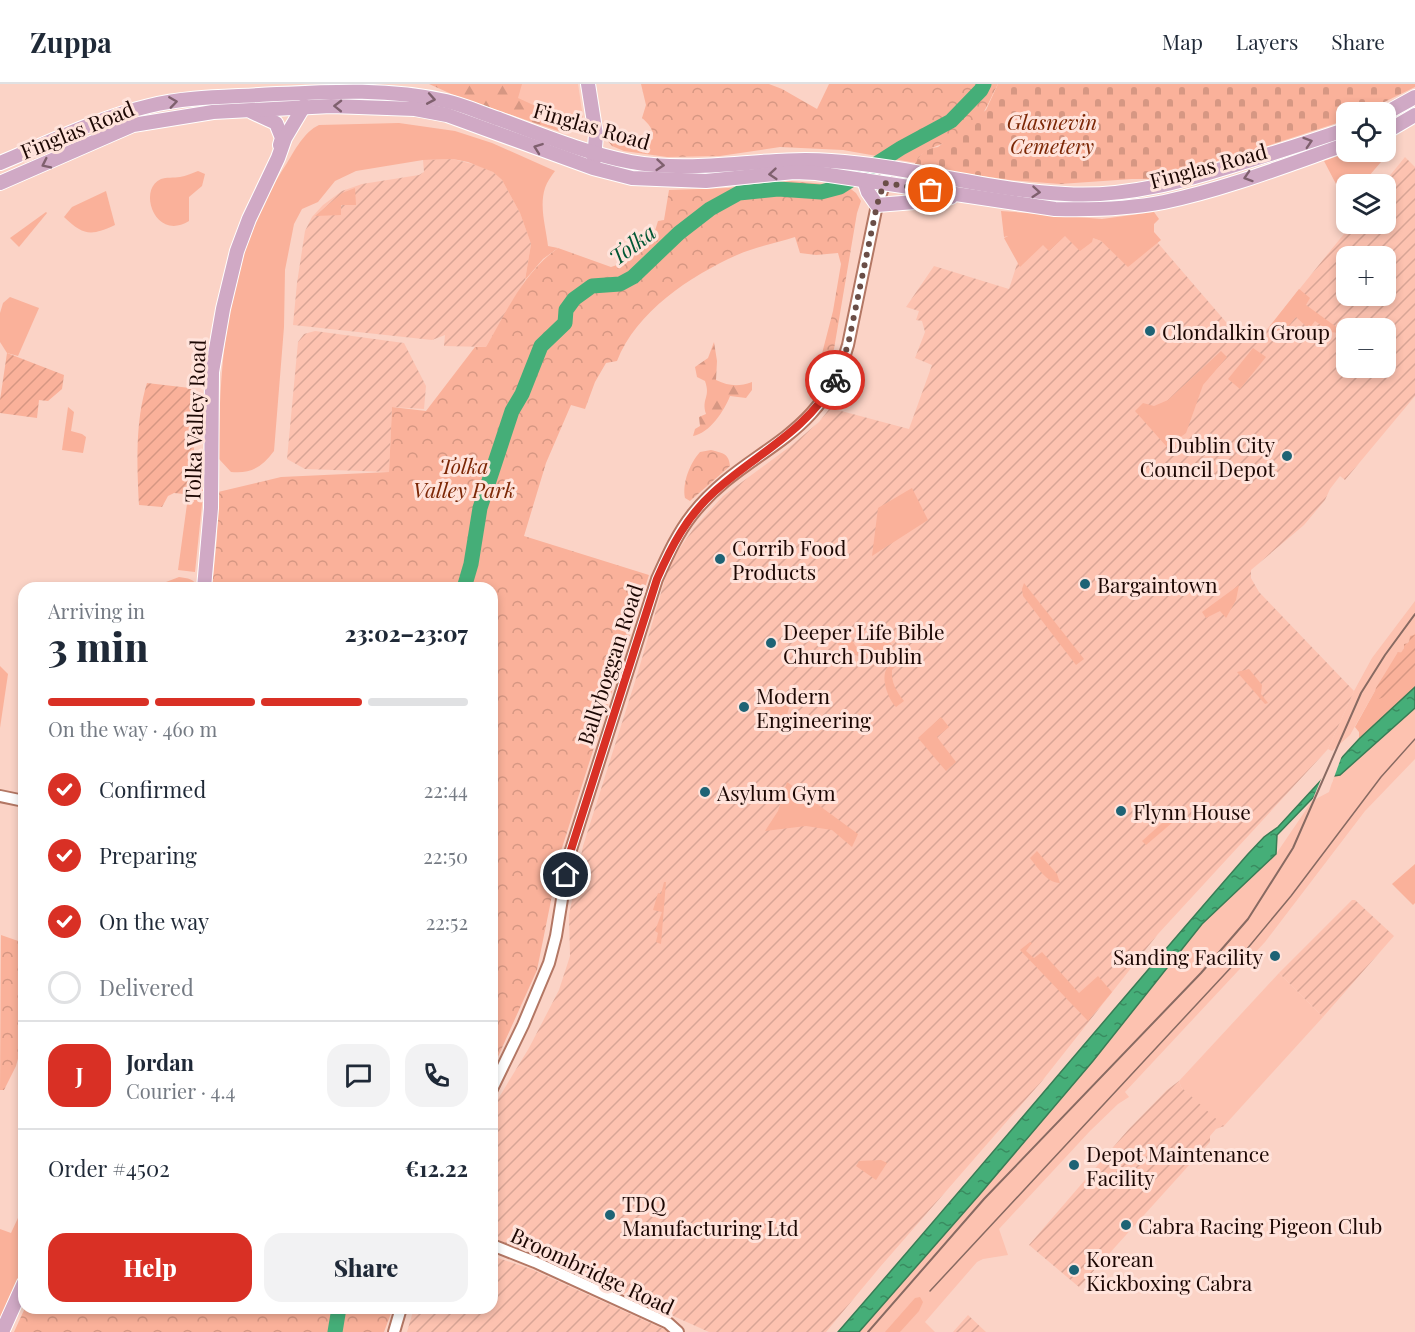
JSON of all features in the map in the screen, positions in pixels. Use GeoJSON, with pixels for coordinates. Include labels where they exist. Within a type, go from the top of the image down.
{"type":"FeatureCollection","features":[{"type":"Feature","properties":{"kind":"main road"},"geometry":{"type":"LineString","coordinates":[[588,84],[596,135],[593,168]]}},
{"type":"Feature","properties":{"kind":"main road","name":"Finglas Road"},"geometry":{"type":"LineString","coordinates":[[0,183],[133,125],[187,115],[247,110],[302,100],[378,91],[448,102],[562,142],[627,161],[683,167],[797,159],[887,168],[1027,191],[1068,195],[1108,194],[1147,189],[1192,178],[1336,132]]}},
{"type":"Feature","properties":{"kind":"main road"},"geometry":{"type":"LineString","coordinates":[[1396,107],[1415,97]]}},
{"type":"Feature","properties":{"kind":"main road","name":"Finglas Road"},"geometry":{"type":"LineString","coordinates":[[0,163],[86,127],[151,105],[210,98],[302,100],[415,109],[447,115],[593,168],[632,178],[706,181],[794,172],[843,177],[1054,209],[1123,207],[1162,202],[1192,195],[1336,148]]}},
{"type":"Feature","properties":{"kind":"main road","name":"Tolka Valley Road"},"geometry":{"type":"LineString","coordinates":[[205,582],[211,518],[211,404],[216,346],[237,251],[260,193],[278,158],[302,100]]}},
{"type":"Feature","properties":{"kind":"main road"},"geometry":{"type":"LineString","coordinates":[[247,110],[276,123],[282,138],[278,158]]}},
{"type":"Feature","properties":{"kind":"main road"},"geometry":{"type":"LineString","coordinates":[[1396,126],[1415,115]]}},
{"type":"Feature","properties":{"kind":"main road"},"geometry":{"type":"LineString","coordinates":[[864,180],[868,192],[877,205],[940,200],[958,195]]}},
{"type":"Feature","properties":{"kind":"main road"},"geometry":{"type":"LineString","coordinates":[[2,1332],[18,1296]]}},
{"type":"Feature","properties":{"kind":"street","name":"Ballyboggan Road"},"geometry":{"type":"LineString","coordinates":[[498,1077],[549,963],[556,936],[569,856],[657,579],[671,548],[692,514],[729,480],[793,432],[814,411],[830,390],[848,345],[877,205],[887,168]]}},
{"type":"Feature","properties":{"kind":"street"},"geometry":{"type":"LineString","coordinates":[[0,796],[18,800]]}},
{"type":"Feature","properties":{"kind":"street","name":"Broombridge Road"},"geometry":{"type":"LineString","coordinates":[[498,1247],[660,1320],[678,1332]]}},
{"type":"Feature","properties":{"kind":"street"},"geometry":{"type":"LineString","coordinates":[[394,1332],[399,1314]]}},
{"type":"Feature","properties":{"kind":"shaded area"},"geometry":{"type":"Polygon","coordinates":[[[519,84],[578,84],[583,117],[574,123],[515,98],[519,84]]]}},
{"type":"Feature","properties":{"kind":"shaded area"},"geometry":{"type":"Polygon","coordinates":[[[1405,157],[1415,167],[1415,396],[1345,480],[1340,476],[1325,500],[1304,525],[1251,570],[1251,578],[1259,592],[1354,691],[1328,749],[1158,934],[1042,1081],[826,1332],[709,1332],[555,1263],[548,1257],[547,1251],[539,1247],[527,1251],[498,1240],[498,1099],[529,1048],[559,990],[570,956],[569,915],[583,846],[670,562],[694,528],[723,496],[792,445],[819,422],[830,408],[909,429],[932,365],[915,358],[925,332],[922,321],[916,320],[919,311],[906,307],[934,266],[1009,289],[1017,264],[1045,238],[1070,229],[1101,241],[1128,266],[1157,242],[1238,336],[1259,339],[1344,234],[1396,234],[1396,174],[1391,174],[1405,157]]]}},
{"type":"Feature","properties":{"kind":"shaded area"},"geometry":{"type":"Polygon","coordinates":[[[453,159],[480,166],[493,172],[502,180],[520,213],[531,244],[525,280],[486,347],[444,346],[445,335],[432,340],[293,325],[305,231],[312,217],[323,205],[342,191],[362,184],[419,175],[424,172],[423,160],[453,159]]]}},
{"type":"Feature","properties":{"kind":"shaded area"},"geometry":{"type":"Polygon","coordinates":[[[315,331],[404,343],[426,386],[424,409],[392,407],[389,472],[305,469],[287,459],[298,342],[304,334],[315,331]]]}},
{"type":"Feature","properties":{"kind":"shaded area"},"geometry":{"type":"Polygon","coordinates":[[[1415,601],[1415,633],[1381,680],[1350,735],[1332,751],[1328,749],[1354,691],[1372,658],[1415,601]]]}},
{"type":"Feature","properties":{"kind":"shaded area"},"geometry":{"type":"Polygon","coordinates":[[[1415,708],[1415,759],[1365,811],[1265,942],[1125,1092],[1129,1097],[1118,1104],[1090,1131],[999,1229],[1008,1255],[977,1262],[925,1322],[935,1332],[859,1332],[1053,1109],[1202,924],[1276,854],[1312,801],[1329,792],[1334,776],[1415,708]]]}},
{"type":"Feature","properties":{"kind":"shaded area"},"geometry":{"type":"Polygon","coordinates":[[[1352,900],[1355,900],[1394,936],[1323,1017],[1279,973],[1352,900]]]}},
{"type":"Feature","properties":{"kind":"shaded area"},"geometry":{"type":"Polygon","coordinates":[[[1279,973],[1323,1017],[1223,1127],[1181,1087],[1179,1081],[1279,973]]]}},
{"type":"Feature","properties":{"kind":"shaded area"},"geometry":{"type":"Polygon","coordinates":[[[1179,1081],[1181,1087],[1224,1126],[1216,1129],[1210,1136],[1210,1142],[1079,1287],[1029,1245],[1128,1130],[1167,1090],[1179,1081]]]}},
{"type":"Feature","properties":{"kind":"shaded area"},"geometry":{"type":"Polygon","coordinates":[[[498,1258],[531,1269],[670,1332],[407,1332],[412,1314],[498,1314],[498,1258]]]}},
{"type":"Feature","properties":{"kind":"shaded area"},"geometry":{"type":"Polygon","coordinates":[[[968,1315],[986,1332],[953,1332],[968,1315]]]}},
{"type":"Feature","properties":{"kind":"green space"},"geometry":{"type":"Polygon","coordinates":[[[429,84],[522,84],[518,98],[573,123],[564,133],[456,96],[429,84]]]}},
{"type":"Feature","properties":{"kind":"green space"},"geometry":{"type":"Polygon","coordinates":[[[641,84],[769,84],[817,109],[829,84],[998,84],[984,112],[970,130],[958,138],[930,149],[919,157],[916,163],[843,150],[780,147],[720,156],[667,157],[624,151],[612,146],[607,140],[637,144],[653,139],[650,127],[642,118],[646,105],[641,84]]]}},
{"type":"Feature","properties":{"kind":"green space","name":"Glasnevin Cemetery"},"geometry":{"type":"Polygon","coordinates":[[[998,84],[1415,84],[1415,87],[1384,102],[1336,102],[1336,123],[1334,124],[1246,153],[1150,179],[1060,184],[1010,180],[914,166],[923,153],[938,147],[986,110],[998,84]]]}},
{"type":"Feature","properties":{"kind":"green space"},"geometry":{"type":"Polygon","coordinates":[[[399,123],[455,131],[492,143],[555,171],[545,188],[543,210],[548,246],[558,248],[543,259],[525,280],[531,244],[520,213],[502,180],[493,172],[468,162],[453,159],[423,160],[356,171],[335,181],[318,202],[302,209],[294,224],[285,270],[284,327],[274,451],[255,468],[244,472],[231,472],[219,459],[221,382],[225,343],[240,269],[251,233],[267,197],[300,142],[319,125],[399,123]]]}},
{"type":"Feature","properties":{"kind":"green space"},"geometry":{"type":"Polygon","coordinates":[[[1336,157],[1336,162],[1381,162],[1371,174],[1336,174],[1336,184],[1324,161],[1336,157]]]}},
{"type":"Feature","properties":{"kind":"green space"},"geometry":{"type":"Polygon","coordinates":[[[198,171],[205,174],[202,186],[189,197],[189,221],[177,226],[167,225],[159,220],[150,202],[150,193],[154,185],[163,178],[182,177],[198,171]]]}},
{"type":"Feature","properties":{"kind":"green space","name":"Tolka Valley Park"},"geometry":{"type":"Polygon","coordinates":[[[791,181],[847,186],[856,193],[861,201],[834,349],[819,388],[818,369],[833,311],[841,264],[838,253],[816,255],[800,253],[795,237],[737,255],[683,285],[651,311],[637,327],[617,361],[606,363],[595,382],[585,409],[571,405],[546,463],[524,536],[649,575],[561,851],[537,970],[498,1057],[498,582],[213,582],[218,492],[281,477],[389,472],[392,407],[426,411],[475,347],[486,347],[525,281],[546,258],[558,248],[611,267],[623,263],[654,234],[658,221],[664,220],[669,190],[728,188],[791,181]]]}},
{"type":"Feature","properties":{"kind":"green space"},"geometry":{"type":"Polygon","coordinates":[[[355,188],[356,205],[341,205],[341,215],[315,216],[342,193],[355,188]]]}},
{"type":"Feature","properties":{"kind":"green space"},"geometry":{"type":"Polygon","coordinates":[[[106,191],[115,225],[100,231],[88,232],[77,228],[64,217],[72,207],[106,191]]]}},
{"type":"Feature","properties":{"kind":"green space"},"geometry":{"type":"Polygon","coordinates":[[[1001,211],[1102,219],[1154,212],[1159,219],[1154,224],[1154,232],[1161,240],[1128,267],[1101,241],[1093,238],[1092,242],[1080,251],[1065,236],[1049,251],[1043,245],[1020,267],[1004,238],[1008,236],[1004,237],[1001,211]]]}},
{"type":"Feature","properties":{"kind":"green space"},"geometry":{"type":"Polygon","coordinates":[[[46,212],[19,247],[10,238],[46,212]]]}},
{"type":"Feature","properties":{"kind":"green space"},"geometry":{"type":"Polygon","coordinates":[[[1299,289],[1310,298],[1306,305],[1336,327],[1336,333],[1331,332],[1315,321],[1309,329],[1296,317],[1281,335],[1270,326],[1299,289]]]}},
{"type":"Feature","properties":{"kind":"green space"},"geometry":{"type":"Polygon","coordinates":[[[10,297],[39,308],[18,356],[7,353],[0,342],[0,313],[3,303],[10,297]]]}},
{"type":"Feature","properties":{"kind":"green space"},"geometry":{"type":"Polygon","coordinates":[[[714,342],[717,361],[716,380],[734,385],[752,382],[752,390],[746,398],[730,396],[711,426],[693,436],[695,429],[700,426],[699,417],[706,414],[707,391],[705,381],[697,377],[695,367],[708,358],[714,342]]]}},
{"type":"Feature","properties":{"kind":"green space"},"geometry":{"type":"Polygon","coordinates":[[[1253,348],[1266,357],[1240,389],[1228,379],[1253,348]]]}},
{"type":"Feature","properties":{"kind":"green space"},"geometry":{"type":"Polygon","coordinates":[[[1221,351],[1227,357],[1203,385],[1186,433],[1167,447],[1135,411],[1143,403],[1154,406],[1168,400],[1221,351]]]}},
{"type":"Feature","properties":{"kind":"green space"},"geometry":{"type":"Polygon","coordinates":[[[7,353],[64,375],[62,389],[48,401],[39,400],[37,418],[0,413],[7,353]]]}},
{"type":"Feature","properties":{"kind":"green space"},"geometry":{"type":"Polygon","coordinates":[[[147,383],[190,388],[198,396],[195,430],[192,433],[191,444],[194,448],[194,495],[174,493],[168,496],[162,507],[139,505],[137,459],[139,428],[147,383]]]}},
{"type":"Feature","properties":{"kind":"green space"},"geometry":{"type":"Polygon","coordinates":[[[68,407],[74,412],[71,431],[86,437],[83,453],[62,450],[68,407]]]}},
{"type":"Feature","properties":{"kind":"green space"},"geometry":{"type":"Polygon","coordinates":[[[711,450],[726,456],[730,466],[690,501],[685,498],[684,492],[690,467],[700,452],[711,450]]]}},
{"type":"Feature","properties":{"kind":"green space"},"geometry":{"type":"Polygon","coordinates":[[[207,456],[195,572],[178,570],[187,504],[194,502],[195,461],[207,456]]]}},
{"type":"Feature","properties":{"kind":"green space"},"geometry":{"type":"Polygon","coordinates":[[[912,488],[928,520],[872,556],[878,508],[912,488]]]}},
{"type":"Feature","properties":{"kind":"green space"},"geometry":{"type":"Polygon","coordinates":[[[179,577],[194,582],[166,582],[179,577]]]}},
{"type":"Feature","properties":{"kind":"green space"},"geometry":{"type":"Polygon","coordinates":[[[1024,583],[1084,659],[1076,665],[1023,596],[1024,583]]]}},
{"type":"Feature","properties":{"kind":"green space"},"geometry":{"type":"Polygon","coordinates":[[[1239,585],[1236,600],[1226,618],[1220,611],[1206,618],[1202,612],[1239,585]]]}},
{"type":"Feature","properties":{"kind":"green space"},"geometry":{"type":"Polygon","coordinates":[[[882,632],[892,645],[869,658],[859,657],[837,644],[847,633],[857,648],[882,632]]]}},
{"type":"Feature","properties":{"kind":"green space"},"geometry":{"type":"Polygon","coordinates":[[[1415,633],[1415,687],[1359,739],[1359,732],[1355,727],[1381,680],[1415,633]]]}},
{"type":"Feature","properties":{"kind":"green space"},"geometry":{"type":"Polygon","coordinates":[[[1415,635],[1415,672],[1384,697],[1379,699],[1374,697],[1376,688],[1398,652],[1404,653],[1404,644],[1409,643],[1410,636],[1415,635]]]}},
{"type":"Feature","properties":{"kind":"green space"},"geometry":{"type":"Polygon","coordinates":[[[895,662],[897,665],[892,670],[892,678],[896,690],[904,701],[896,707],[888,694],[884,678],[887,668],[895,662]]]}},
{"type":"Feature","properties":{"kind":"green space"},"geometry":{"type":"Polygon","coordinates":[[[0,666],[8,674],[0,728],[0,666]]]}},
{"type":"Feature","properties":{"kind":"green space"},"geometry":{"type":"Polygon","coordinates":[[[1249,669],[1262,685],[1261,694],[1268,703],[1265,704],[1237,672],[1249,669]]]}},
{"type":"Feature","properties":{"kind":"green space"},"geometry":{"type":"Polygon","coordinates":[[[770,693],[791,701],[787,725],[763,716],[770,693]]]}},
{"type":"Feature","properties":{"kind":"green space"},"geometry":{"type":"Polygon","coordinates":[[[941,717],[949,727],[937,737],[956,762],[946,771],[918,738],[941,717]]]}},
{"type":"Feature","properties":{"kind":"green space"},"geometry":{"type":"Polygon","coordinates":[[[787,782],[858,834],[852,847],[832,830],[806,826],[765,831],[778,811],[787,782]]]}},
{"type":"Feature","properties":{"kind":"green space"},"geometry":{"type":"Polygon","coordinates":[[[1180,807],[1179,817],[1146,845],[1142,841],[1180,807]]]}},
{"type":"Feature","properties":{"kind":"green space"},"geometry":{"type":"Polygon","coordinates":[[[1037,851],[1057,874],[1060,883],[1047,878],[1030,858],[1037,851]]]}},
{"type":"Feature","properties":{"kind":"green space"},"geometry":{"type":"Polygon","coordinates":[[[1415,864],[1415,903],[1413,905],[1392,884],[1415,864]]]}},
{"type":"Feature","properties":{"kind":"green space"},"geometry":{"type":"Polygon","coordinates":[[[664,882],[666,882],[661,944],[656,942],[658,933],[655,931],[662,912],[653,910],[664,882]]]}},
{"type":"Feature","properties":{"kind":"green space"},"geometry":{"type":"Polygon","coordinates":[[[1,935],[18,941],[18,1059],[4,1090],[0,1090],[1,935]]]}},
{"type":"Feature","properties":{"kind":"green space"},"geometry":{"type":"Polygon","coordinates":[[[1030,942],[1032,943],[1026,951],[1034,958],[1042,952],[1079,993],[1098,976],[1112,992],[1088,1021],[1020,950],[1030,942]]]}},
{"type":"Feature","properties":{"kind":"green space"},"geometry":{"type":"Polygon","coordinates":[[[881,1160],[887,1163],[876,1180],[856,1166],[859,1161],[881,1160]]]}},
{"type":"Feature","properties":{"kind":"green space"},"geometry":{"type":"Polygon","coordinates":[[[18,1218],[18,1295],[0,1332],[0,1229],[11,1233],[18,1218]]]}},
{"type":"Feature","properties":{"kind":"green space"},"geometry":{"type":"Polygon","coordinates":[[[920,1297],[923,1302],[919,1311],[900,1332],[885,1332],[915,1298],[920,1297]]]}},
{"type":"Feature","properties":{"kind":"green space"},"geometry":{"type":"Polygon","coordinates":[[[22,1314],[391,1314],[384,1332],[14,1332],[22,1314]]]}},
{"type":"Feature","properties":{"kind":"water"},"geometry":{"type":"Polygon","coordinates":[[[1415,687],[1415,708],[1340,775],[1334,776],[1277,835],[1276,854],[1202,924],[1093,1061],[859,1332],[838,1332],[1248,854],[1264,837],[1278,827],[1359,739],[1415,687]]]}},
{"type":"Feature","properties":{"kind":"pier"},"geometry":{"type":"Polygon","coordinates":[[[1344,750],[1332,783],[1312,801],[1324,772],[1344,750]]]}},
{"type":"Feature","properties":{"kind":"waterway","name":"Tolka"},"geometry":{"type":"LineString","coordinates":[[466,582],[480,508],[512,411],[522,394],[541,346],[565,323],[566,310],[574,299],[592,286],[620,284],[633,277],[679,233],[710,209],[739,193],[778,189],[821,192],[840,187],[901,148],[951,121],[984,84]]}},
{"type":"Feature","properties":{"kind":"waterway","name":"Tolka"},"geometry":{"type":"LineString","coordinates":[[335,1332],[338,1314]]}},
{"type":"Feature","properties":{"kind":"tram line"},"geometry":{"type":"LineString","coordinates":[[930,1291],[1237,961],[1291,896],[1381,777],[1415,739]]}},
{"type":"Feature","properties":{"kind":"railway"},"geometry":{"type":"LineString","coordinates":[[868,1332],[984,1199],[1201,973],[1248,919],[1293,848],[1361,693],[1415,614]]}},
{"type":"Feature","properties":{"kind":"way so far"},"geometry":{"type":"LineString","coordinates":[[835,380],[848,345],[877,205],[884,183],[931,190]]}},
{"type":"Feature","properties":{"kind":"place","name":"Clondalkin Group"},"geometry":{"type":"Point","coordinates":[1150,331]}},
{"type":"Feature","properties":{"kind":"place","name":"Dublin City Council Depot"},"geometry":{"type":"Point","coordinates":[1287,456]}},
{"type":"Feature","properties":{"kind":"place","name":"Corrib Food Products"},"geometry":{"type":"Point","coordinates":[720,559]}},
{"type":"Feature","properties":{"kind":"place","name":"Bargaintown"},"geometry":{"type":"Point","coordinates":[1085,584]}},
{"type":"Feature","properties":{"kind":"place","name":"Deeper Life Bible Church Dublin"},"geometry":{"type":"Point","coordinates":[771,643]}},
{"type":"Feature","properties":{"kind":"place","name":"Modern Engineering"},"geometry":{"type":"Point","coordinates":[744,707]}},
{"type":"Feature","properties":{"kind":"place","name":"Asylum Gym"},"geometry":{"type":"Point","coordinates":[705,792]}},
{"type":"Feature","properties":{"kind":"place","name":"Flynn House"},"geometry":{"type":"Point","coordinates":[1121,811]}},
{"type":"Feature","properties":{"kind":"place","name":"Sanding Facility"},"geometry":{"type":"Point","coordinates":[1275,956]}},
{"type":"Feature","properties":{"kind":"place","name":"Depot Maintenance Facility"},"geometry":{"type":"Point","coordinates":[1074,1165]}},
{"type":"Feature","properties":{"kind":"place","name":"TDQ Manufacturing Ltd"},"geometry":{"type":"Point","coordinates":[610,1215]}},
{"type":"Feature","properties":{"kind":"place","name":"Cabra Racing Pigeon Club"},"geometry":{"type":"Point","coordinates":[1126,1225]}},
{"type":"Feature","properties":{"kind":"place","name":"Korean Kickboxing Cabra"},"geometry":{"type":"Point","coordinates":[1074,1270]}},
{"type":"Feature","properties":{"kind":"route"},"geometry":{"type":"LineString","coordinates":[[566,875],[569,856],[657,579],[671,548],[692,514],[713,493],[807,419],[821,403],[835,380]]}}]}
